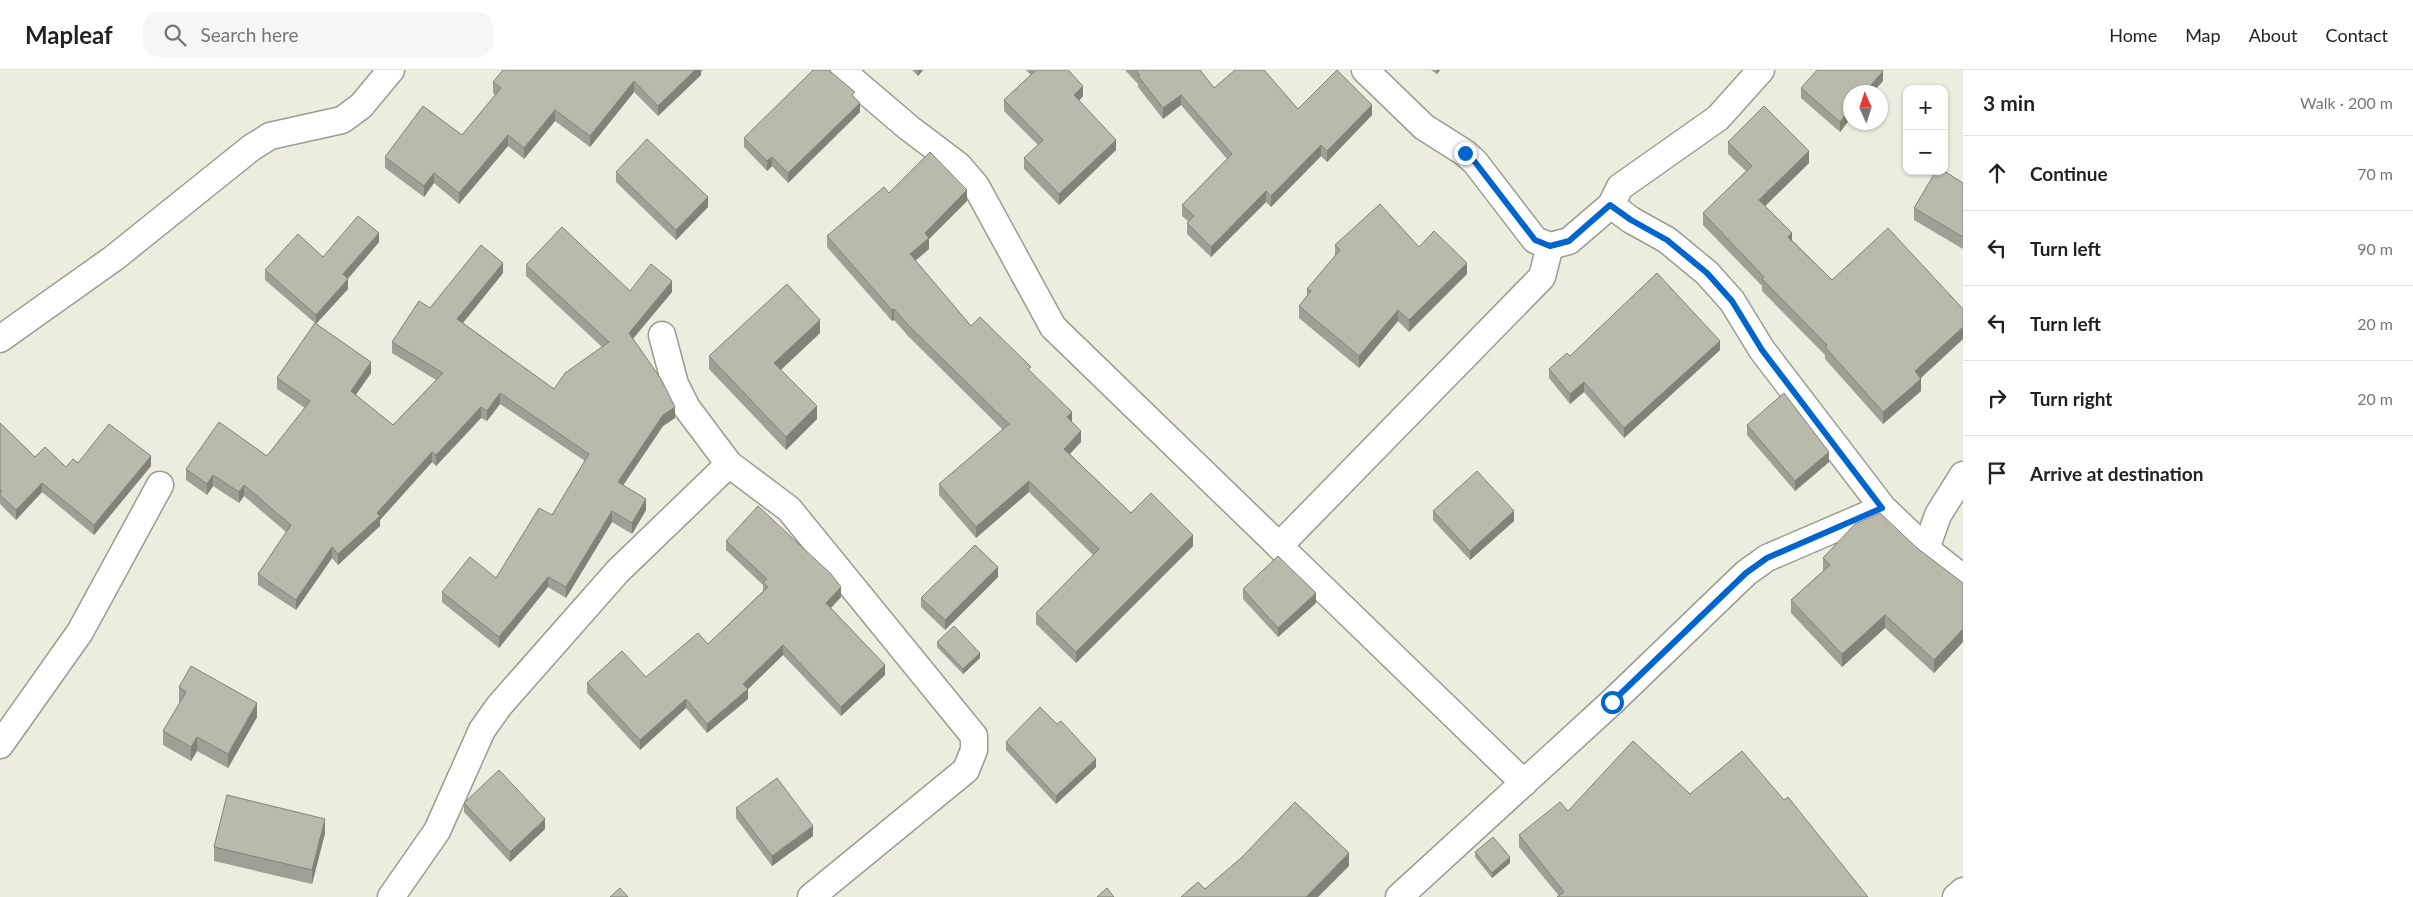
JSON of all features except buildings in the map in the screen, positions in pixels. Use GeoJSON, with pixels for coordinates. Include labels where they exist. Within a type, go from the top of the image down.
{"type":"FeatureCollection","features":[{"type":"Feature","properties":{"kind":"street"},"geometry":{"type":"LineString","coordinates":[[0,339],[114,258],[251,148],[270,136],[342,120],[361,106],[391,70]]}},
{"type":"Feature","properties":{"kind":"street"},"geometry":{"type":"LineString","coordinates":[[841,70],[909,128],[958,165],[976,186],[1053,327],[1524,783]]}},
{"type":"Feature","properties":{"kind":"street"},"geometry":{"type":"LineString","coordinates":[[1365,70],[1424,127],[1465,153],[1475,162],[1535,240],[1550,246],[1569,241],[1610,205],[1620,187],[1718,118],[1761,70]]}},
{"type":"Feature","properties":{"kind":"street"},"geometry":{"type":"LineString","coordinates":[[1610,205],[1631,220],[1667,240],[1707,273],[1726,294],[1762,350],[1882,508],[1926,549],[1963,578]]}},
{"type":"Feature","properties":{"kind":"street"},"geometry":{"type":"LineString","coordinates":[[1279,546],[1542,277],[1550,246]]}},
{"type":"Feature","properties":{"kind":"street"},"geometry":{"type":"LineString","coordinates":[[662,335],[675,384],[687,408],[729,464],[789,509],[974,736],[974,750],[966,770],[811,897]]}},
{"type":"Feature","properties":{"kind":"street"},"geometry":{"type":"LineString","coordinates":[[391,897],[438,831],[482,730],[499,706],[618,571],[729,464]]}},
{"type":"Feature","properties":{"kind":"street"},"geometry":{"type":"LineString","coordinates":[[1926,549],[1938,515],[1963,475]]}},
{"type":"Feature","properties":{"kind":"street"},"geometry":{"type":"LineString","coordinates":[[0,745],[80,632],[160,485]]}},
{"type":"Feature","properties":{"kind":"street"},"geometry":{"type":"LineString","coordinates":[[1399,897],[1612,702],[1746,573],[1767,558],[1882,508]]}},
{"type":"Feature","properties":{"kind":"street"},"geometry":{"type":"LineString","coordinates":[[1956,897],[1963,891]]}},
{"type":"Feature","properties":{"kind":"route"},"geometry":{"type":"LineString","coordinates":[[1465,153],[1475,162],[1535,240],[1550,246],[1569,241],[1610,205],[1631,220],[1667,240],[1707,273],[1732,301],[1762,350],[1882,508],[1767,558],[1746,573],[1612,702]]}}]}
